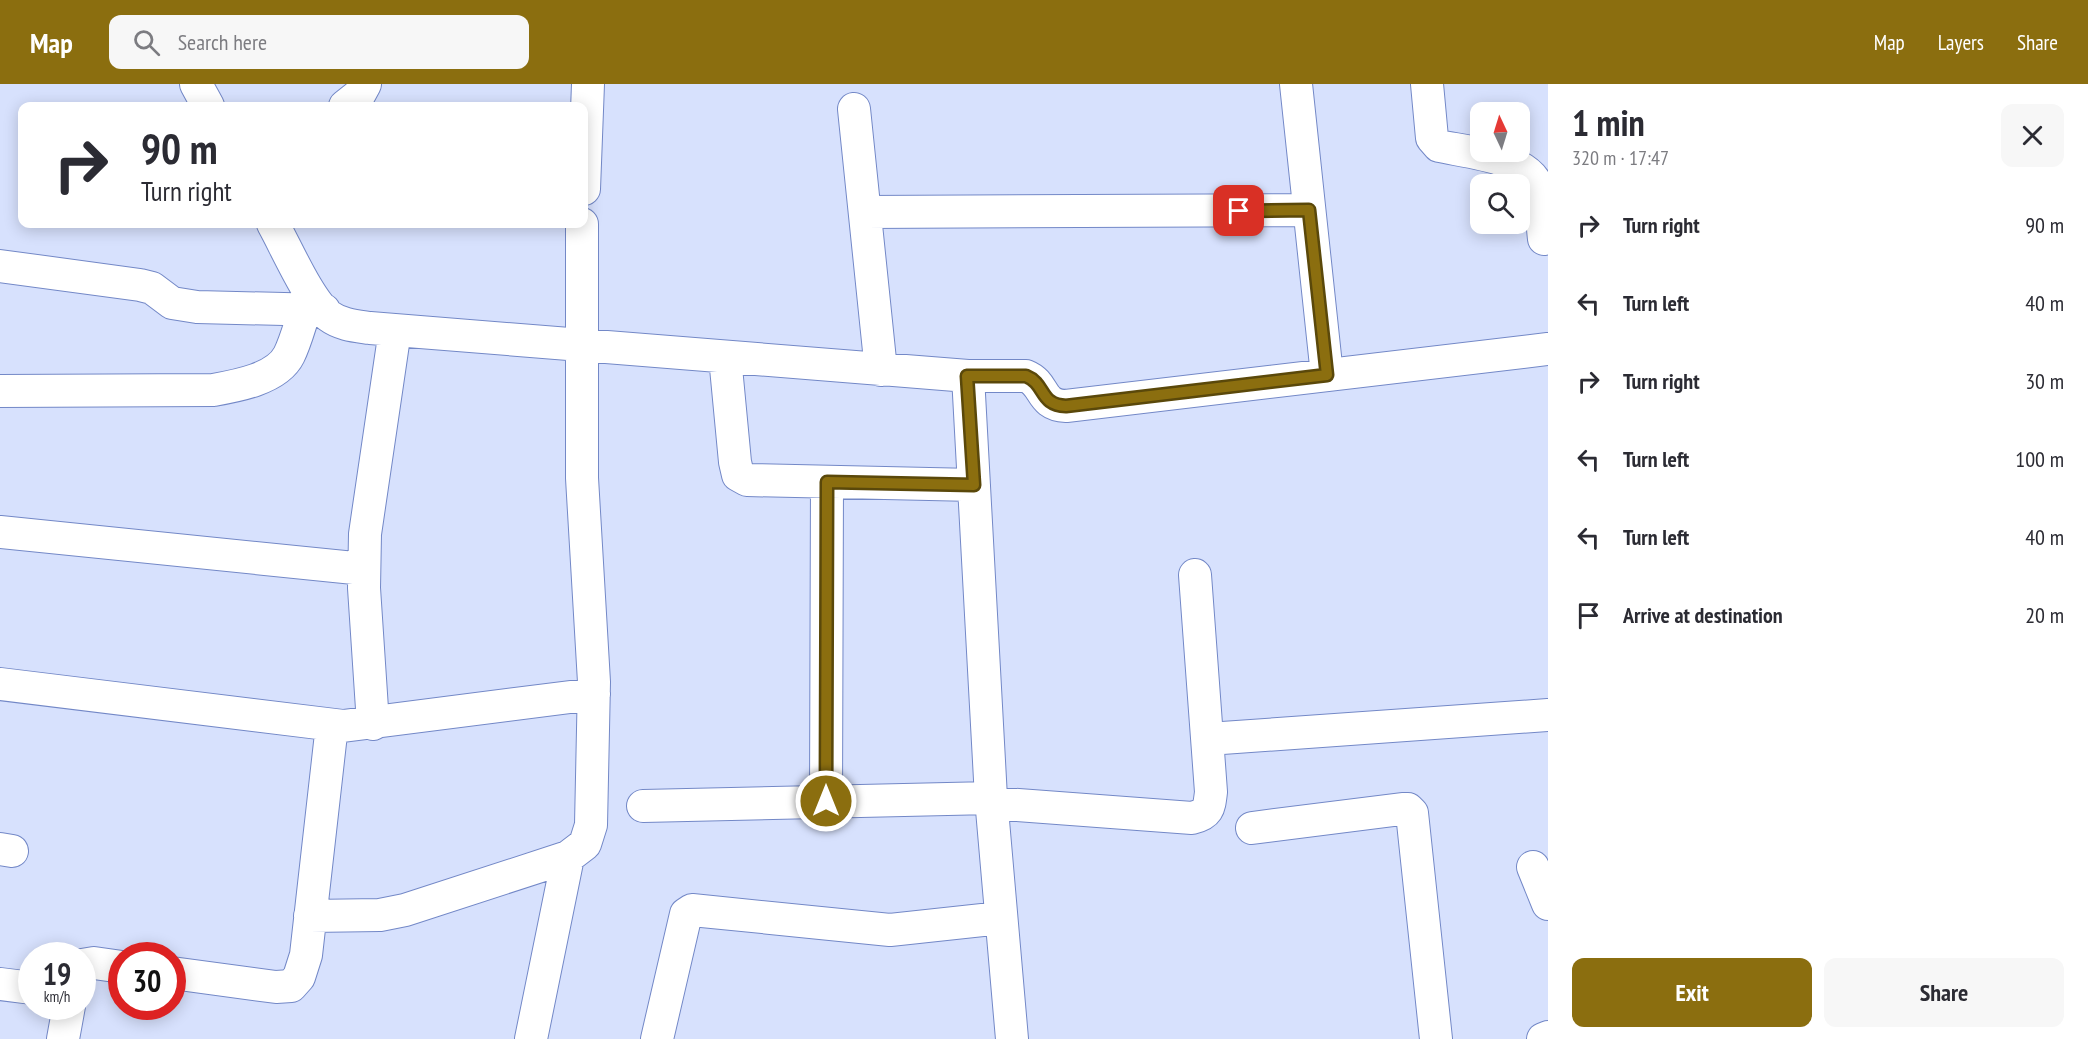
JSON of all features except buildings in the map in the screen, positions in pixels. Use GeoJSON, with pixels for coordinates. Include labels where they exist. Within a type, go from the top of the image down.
{"type":"FeatureCollection","features":[{"type":"Feature","properties":{"kind":"street"},"geometry":{"type":"LineString","coordinates":[[196,84],[206,102]]}},
{"type":"Feature","properties":{"kind":"street"},"geometry":{"type":"LineString","coordinates":[[350,102],[359,95],[365,84]]}},
{"type":"Feature","properties":{"kind":"street"},"geometry":{"type":"LineString","coordinates":[[587,102],[588,84]]}},
{"type":"Feature","properties":{"kind":"street"},"geometry":{"type":"LineString","coordinates":[[1296,84],[1327,375]]}},
{"type":"Feature","properties":{"kind":"street"},"geometry":{"type":"LineString","coordinates":[[1427,84],[1432,138],[1439,146],[1514,163],[1530,173],[1538,186],[1544,239]]}},
{"type":"Feature","properties":{"kind":"street"},"geometry":{"type":"LineString","coordinates":[[854,109],[881,370]]}},
{"type":"Feature","properties":{"kind":"street"},"geometry":{"type":"LineString","coordinates":[[865,212],[1309,210]]}},
{"type":"Feature","properties":{"kind":"street"},"geometry":{"type":"LineString","coordinates":[[0,391],[213,390],[240,385],[283,364],[315,310],[316,302],[275,228]]}},
{"type":"Feature","properties":{"kind":"street"},"geometry":{"type":"LineString","coordinates":[[310,916],[380,915],[568,856],[585,844],[591,825],[594,694],[582,478],[582,228]]}},
{"type":"Feature","properties":{"kind":"street"},"geometry":{"type":"LineString","coordinates":[[0,266],[140,285],[152,288],[172,303],[197,307],[315,310],[345,324],[395,330],[881,370],[967,376],[1026,376],[1034,380],[1048,402],[1054,406],[1548,349]]}},
{"type":"Feature","properties":{"kind":"street"},"geometry":{"type":"LineString","coordinates":[[373,724],[364,534],[395,330]]}},
{"type":"Feature","properties":{"kind":"street"},"geometry":{"type":"LineString","coordinates":[[725,357],[738,475],[747,480],[974,485]]}},
{"type":"Feature","properties":{"kind":"street"},"geometry":{"type":"LineString","coordinates":[[967,376],[991,800],[1012,1039]]}},
{"type":"Feature","properties":{"kind":"street"},"geometry":{"type":"LineString","coordinates":[[826,801],[827,482]]}},
{"type":"Feature","properties":{"kind":"street"},"geometry":{"type":"LineString","coordinates":[[0,532],[364,569]]}},
{"type":"Feature","properties":{"kind":"street"},"geometry":{"type":"LineString","coordinates":[[643,806],[826,801],[991,800],[1192,818],[1204,815],[1209,809],[1211,792],[1196,575]]}},
{"type":"Feature","properties":{"kind":"street"},"geometry":{"type":"LineString","coordinates":[[0,684],[332,725],[373,724],[594,694]]}},
{"type":"Feature","properties":{"kind":"street"},"geometry":{"type":"LineString","coordinates":[[1208,739],[1548,715]]}},
{"type":"Feature","properties":{"kind":"street"},"geometry":{"type":"LineString","coordinates":[[186,976],[276,987],[291,986],[299,977],[306,955],[332,725]]}},
{"type":"Feature","properties":{"kind":"street"},"geometry":{"type":"LineString","coordinates":[[1252,828],[1408,808],[1412,813],[1436,1039]]}},
{"type":"Feature","properties":{"kind":"street"},"geometry":{"type":"LineString","coordinates":[[531,1039],[568,856]]}},
{"type":"Feature","properties":{"kind":"street"},"geometry":{"type":"LineString","coordinates":[[1533,867],[1548,904]]}},
{"type":"Feature","properties":{"kind":"street"},"geometry":{"type":"LineString","coordinates":[[657,1039],[686,914],[692,910],[890,930],[1000,918]]}},
{"type":"Feature","properties":{"kind":"street"},"geometry":{"type":"LineString","coordinates":[[0,984],[18,986]]}},
{"type":"Feature","properties":{"kind":"street"},"geometry":{"type":"LineString","coordinates":[[63,1039],[66,1020]]}},
{"type":"Feature","properties":{"kind":"street"},"geometry":{"type":"LineString","coordinates":[[1543,1039],[1548,1037]]}},
{"type":"Feature","properties":{"kind":"route"},"geometry":{"type":"LineString","coordinates":[[826,801],[827,482],[974,485],[967,376],[1026,376],[1034,380],[1048,402],[1054,406],[1066,406],[1327,375],[1309,210],[1239,211]]}}]}
